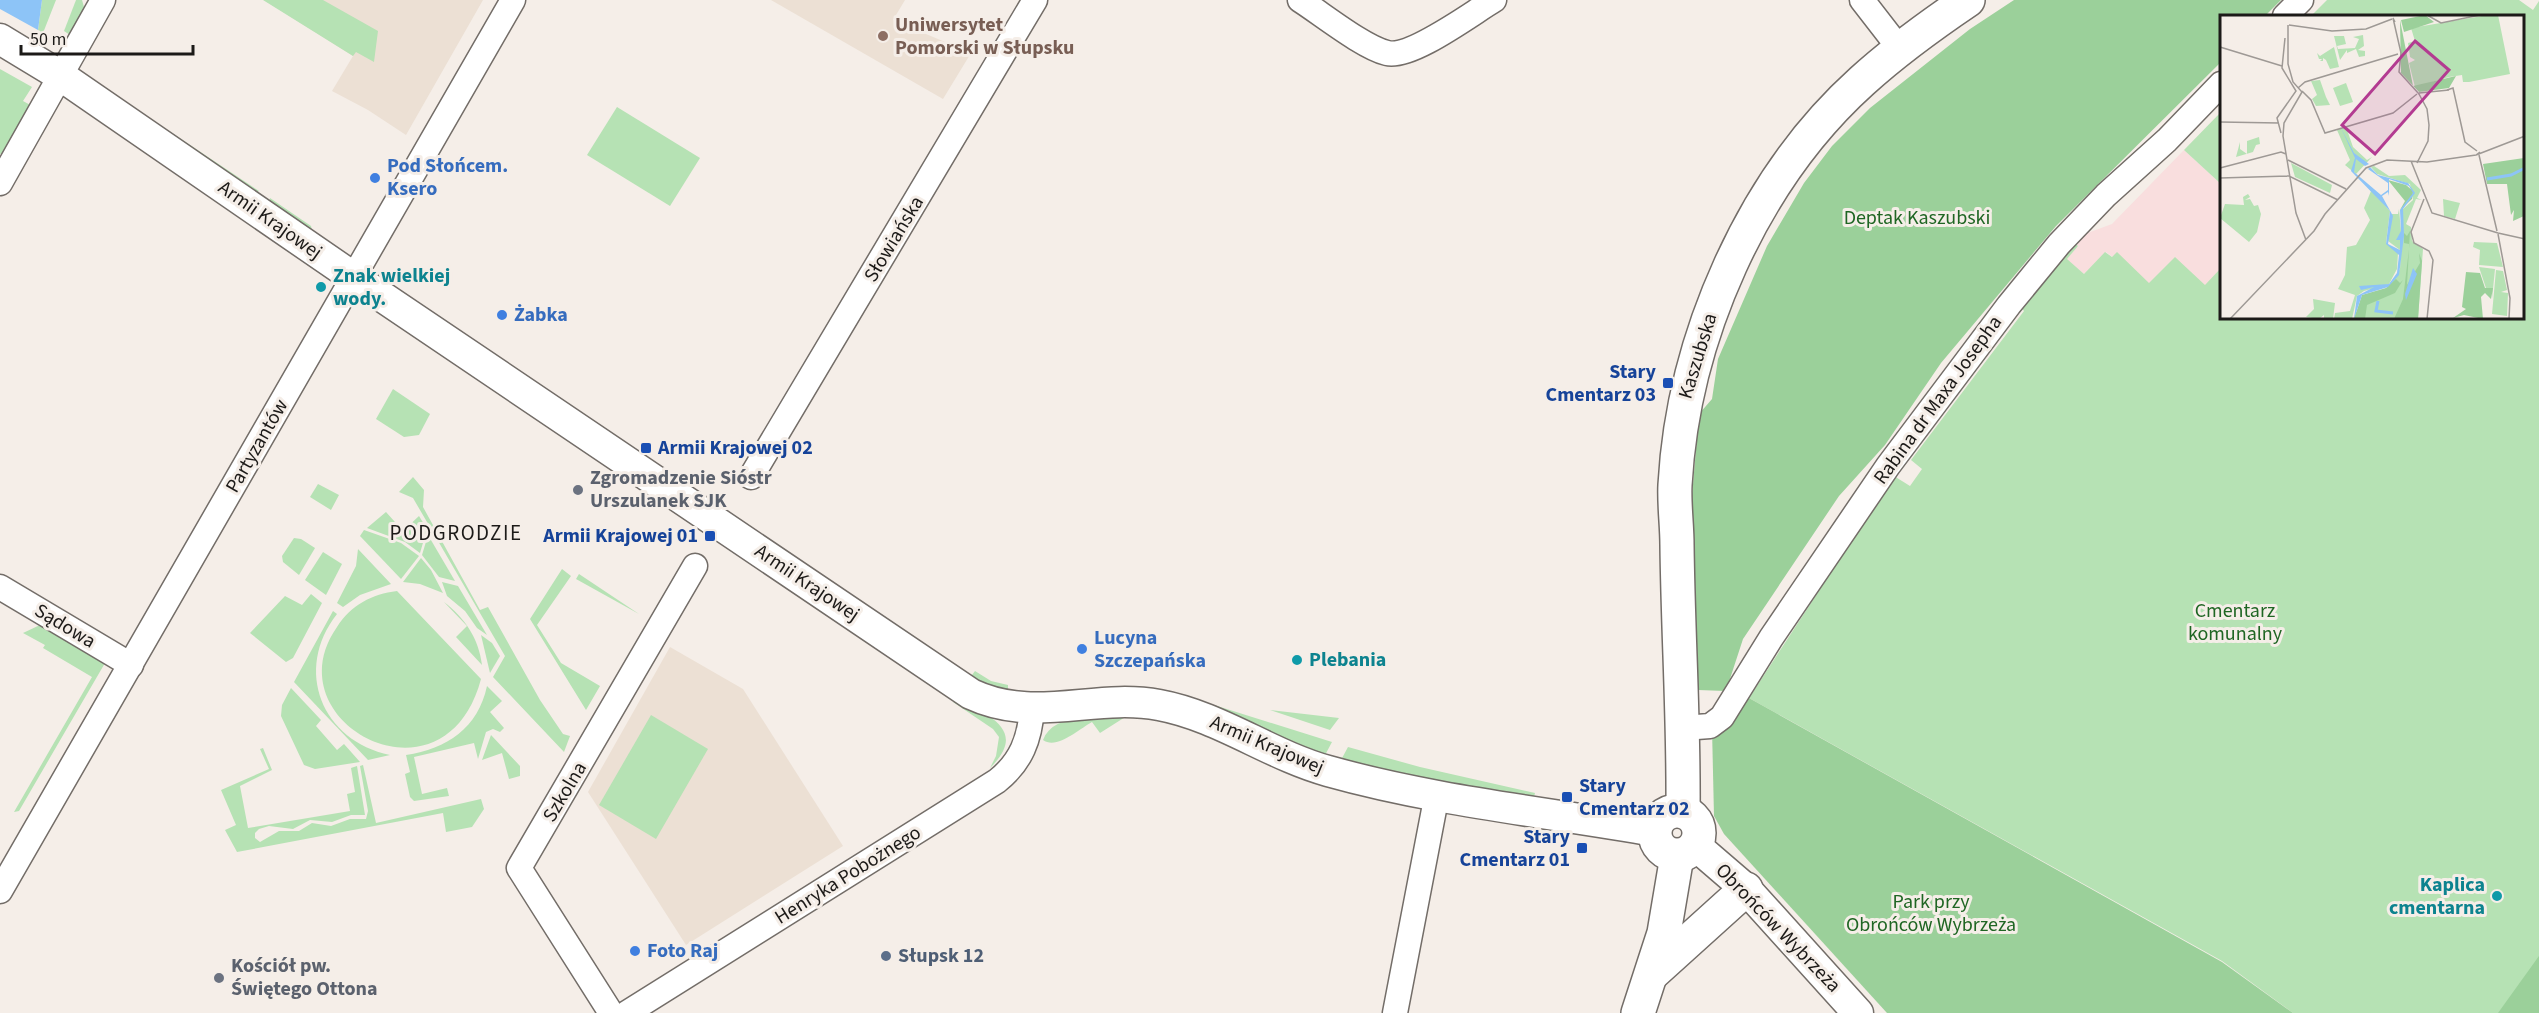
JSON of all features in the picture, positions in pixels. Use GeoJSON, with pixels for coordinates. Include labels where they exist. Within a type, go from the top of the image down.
{"type":"FeatureCollection","features":[{"type":"Feature","properties":{"kind":"main road","name":"Kaszubska"},"geometry":{"type":"LineString","coordinates":[[1683,811],[1683,728],[1675,487],[1683,407],[1702,334],[1743,242],[1767,197],[1836,108],[1861,82],[1900,49],[1968,0]]}},
{"type":"Feature","properties":{"kind":"main road"},"geometry":{"type":"LineString","coordinates":[[1638,1013],[1664,933],[1686,851],[1700,835],[1697,823],[1683,811],[1668,812],[1657,823],[1654,831],[1658,845],[1663,851],[1686,851]]}},
{"type":"Feature","properties":{"kind":"main road"},"geometry":{"type":"LineString","coordinates":[[1651,975],[1746,889]]}},
{"type":"Feature","properties":{"kind":"street"},"geometry":{"type":"LineString","coordinates":[[0,183],[103,0]]}},
{"type":"Feature","properties":{"kind":"street","name":"Partyzantów"},"geometry":{"type":"LineString","coordinates":[[0,891],[513,0]]}},
{"type":"Feature","properties":{"kind":"street","name":"Słowiańska"},"geometry":{"type":"LineString","coordinates":[[751,477],[1035,0]]}},
{"type":"Feature","properties":{"kind":"street"},"geometry":{"type":"LineString","coordinates":[[1300,0],[1389,54],[1414,48],[1494,0]]}},
{"type":"Feature","properties":{"kind":"street"},"geometry":{"type":"LineString","coordinates":[[1862,0],[1900,49]]}},
{"type":"Feature","properties":{"kind":"street"},"geometry":{"type":"LineString","coordinates":[[2286,15],[2301,0]]}},
{"type":"Feature","properties":{"kind":"street","name":"Armii Krajowej"},"geometry":{"type":"LineString","coordinates":[[0,39],[61,76],[353,277],[964,689],[1001,705],[1032,708],[1112,702],[1158,705],[1201,717],[1327,771],[1437,794],[1654,831]]}},
{"type":"Feature","properties":{"kind":"street","name":"Rabina dr Maxa Josepha"},"geometry":{"type":"LineString","coordinates":[[1683,728],[1710,726],[1722,717],[1771,638],[1888,466],[2009,305],[2059,244],[2106,195],[2168,140],[2220,85]]}},
{"type":"Feature","properties":{"kind":"street","name":"Szkolna"},"geometry":{"type":"LineString","coordinates":[[611,1013],[519,868],[695,566]]}},
{"type":"Feature","properties":{"kind":"street","name":"Sądowa"},"geometry":{"type":"LineString","coordinates":[[0,587],[131,665]]}},
{"type":"Feature","properties":{"kind":"street","name":"Henryka Pobożnego"},"geometry":{"type":"LineString","coordinates":[[637,1010],[997,781],[1013,768],[1023,751],[1029,733],[1032,708]]}},
{"type":"Feature","properties":{"kind":"street"},"geometry":{"type":"LineString","coordinates":[[1395,1013],[1437,794]]}},
{"type":"Feature","properties":{"kind":"street","name":"Obrońców Wybrzeża"},"geometry":{"type":"LineString","coordinates":[[1686,851],[1746,889],[1858,1013]]}},
{"type":"Feature","properties":{"kind":"shaded area"},"geometry":{"type":"Polygon","coordinates":[[[264,0],[483,0],[406,135],[368,110],[332,91],[353,56],[264,0]]]}},
{"type":"Feature","properties":{"kind":"shaded area","name":"Uniwersytet Pomorski w Słupsku"},"geometry":{"type":"Polygon","coordinates":[[[771,0],[905,0],[893,20],[971,53],[943,99],[771,0]]]}},
{"type":"Feature","properties":{"kind":"shaded area"},"geometry":{"type":"Polygon","coordinates":[[[2184,150],[2220,183],[2220,269],[2206,285],[2149,284],[2106,252],[2084,274],[2066,259],[2078,246],[2071,239],[2112,224],[2184,150]]]}},
{"type":"Feature","properties":{"kind":"shaded area"},"geometry":{"type":"Polygon","coordinates":[[[670,647],[743,689],[843,846],[686,945],[588,792],[670,647]]]}},
{"type":"Feature","properties":{"kind":"green space"},"geometry":{"type":"Polygon","coordinates":[[[42,0],[56,0],[43,33],[38,30],[42,0]]]}},
{"type":"Feature","properties":{"kind":"green space"},"geometry":{"type":"Polygon","coordinates":[[[76,0],[82,0],[86,14],[73,37],[64,31],[76,0]]]}},
{"type":"Feature","properties":{"kind":"green space"},"geometry":{"type":"Polygon","coordinates":[[[263,0],[323,0],[378,31],[374,62],[356,52],[353,56],[263,0]]]}},
{"type":"Feature","properties":{"kind":"green space","name":"Deptak Kaszubski"},"geometry":{"type":"Polygon","coordinates":[[[2014,0],[2281,0],[2266,15],[2220,15],[2220,63],[2056,226],[1941,363],[1885,445],[1839,496],[1743,639],[1726,691],[1698,690],[1692,575],[1692,496],[1699,414],[1712,399],[1718,359],[1767,246],[1804,183],[1832,146],[1870,108],[1970,29],[2014,0]]]}},
{"type":"Feature","properties":{"kind":"green space","name":"Cmentarz komunalny"},"geometry":{"type":"Polygon","coordinates":[[[2327,0],[2519,0],[2533,10],[2539,1],[2539,1013],[2293,1013],[2222,961],[1749,698],[1894,476],[1910,486],[1922,469],[1911,460],[2024,311],[2018,303],[2071,239],[2078,246],[2067,259],[2084,274],[2105,252],[2112,257],[2117,252],[2149,283],[2175,257],[2205,285],[2220,269],[2220,320],[2524,320],[2524,15],[2312,15],[2327,0]]]}},
{"type":"Feature","properties":{"kind":"green space"},"geometry":{"type":"Polygon","coordinates":[[[0,69],[32,87],[23,101],[34,107],[8,152],[0,154],[0,69]]]}},
{"type":"Feature","properties":{"kind":"green space"},"geometry":{"type":"Polygon","coordinates":[[[106,89],[259,191],[254,194],[106,89]]]}},
{"type":"Feature","properties":{"kind":"green space"},"geometry":{"type":"Polygon","coordinates":[[[617,107],[700,158],[670,206],[587,155],[617,107]]]}},
{"type":"Feature","properties":{"kind":"green space"},"geometry":{"type":"Polygon","coordinates":[[[2220,113],[2220,183],[2184,150],[2220,113]]]}},
{"type":"Feature","properties":{"kind":"green space"},"geometry":{"type":"Polygon","coordinates":[[[270,198],[311,226],[313,235],[269,205],[270,198]]]}},
{"type":"Feature","properties":{"kind":"green space"},"geometry":{"type":"Polygon","coordinates":[[[393,389],[430,414],[419,435],[404,437],[376,419],[393,389]]]}},
{"type":"Feature","properties":{"kind":"green space"},"geometry":{"type":"Polygon","coordinates":[[[413,477],[424,490],[423,507],[480,610],[488,607],[540,700],[563,734],[570,736],[564,752],[493,677],[505,656],[413,498],[399,492],[413,477]]]}},
{"type":"Feature","properties":{"kind":"green space"},"geometry":{"type":"Polygon","coordinates":[[[318,484],[339,495],[331,510],[310,497],[318,484]]]}},
{"type":"Feature","properties":{"kind":"green space"},"geometry":{"type":"Polygon","coordinates":[[[386,512],[403,531],[419,516],[427,529],[420,553],[405,542],[367,528],[386,512]]]}},
{"type":"Feature","properties":{"kind":"green space"},"geometry":{"type":"Polygon","coordinates":[[[364,530],[401,543],[419,556],[401,579],[360,536],[364,530]]]}},
{"type":"Feature","properties":{"kind":"green space"},"geometry":{"type":"Polygon","coordinates":[[[428,535],[455,581],[439,577],[422,555],[428,535]]]}},
{"type":"Feature","properties":{"kind":"green space"},"geometry":{"type":"Polygon","coordinates":[[[294,538],[301,539],[315,548],[299,575],[283,562],[282,556],[294,538]]]}},
{"type":"Feature","properties":{"kind":"green space"},"geometry":{"type":"Polygon","coordinates":[[[358,549],[391,584],[360,595],[343,607],[337,603],[356,566],[358,549]]]}},
{"type":"Feature","properties":{"kind":"green space"},"geometry":{"type":"Polygon","coordinates":[[[323,552],[342,564],[326,595],[305,580],[323,552]]]}},
{"type":"Feature","properties":{"kind":"green space"},"geometry":{"type":"Polygon","coordinates":[[[421,558],[431,570],[443,593],[420,584],[403,582],[421,558]]]}},
{"type":"Feature","properties":{"kind":"green space"},"geometry":{"type":"Polygon","coordinates":[[[562,569],[571,576],[537,625],[561,663],[600,686],[586,710],[530,619],[562,569]]]}},
{"type":"Feature","properties":{"kind":"green space"},"geometry":{"type":"Polygon","coordinates":[[[579,574],[639,614],[576,579],[579,574]]]}},
{"type":"Feature","properties":{"kind":"green space"},"geometry":{"type":"Polygon","coordinates":[[[442,582],[458,586],[487,635],[477,628],[465,611],[447,596],[442,582]]]}},
{"type":"Feature","properties":{"kind":"green space"},"geometry":{"type":"Polygon","coordinates":[[[397,591],[481,679],[462,720],[434,742],[402,748],[370,740],[344,722],[326,695],[322,662],[337,627],[349,613],[371,598],[397,591]]]}},
{"type":"Feature","properties":{"kind":"green space"},"geometry":{"type":"Polygon","coordinates":[[[311,594],[322,603],[293,658],[286,662],[250,633],[285,596],[302,605],[311,594]]]}},
{"type":"Feature","properties":{"kind":"green space"},"geometry":{"type":"Polygon","coordinates":[[[333,611],[337,614],[324,636],[317,658],[317,680],[322,700],[332,719],[347,735],[366,747],[390,755],[368,760],[294,682],[333,611]]]}},
{"type":"Feature","properties":{"kind":"green space"},"geometry":{"type":"Polygon","coordinates":[[[40,625],[105,663],[19,811],[14,812],[92,677],[43,648],[45,645],[23,633],[40,625]]]}},
{"type":"Feature","properties":{"kind":"green space"},"geometry":{"type":"Polygon","coordinates":[[[467,626],[478,646],[482,665],[456,637],[467,626]]]}},
{"type":"Feature","properties":{"kind":"green space"},"geometry":{"type":"Polygon","coordinates":[[[481,635],[492,643],[500,656],[490,673],[481,635]]]}},
{"type":"Feature","properties":{"kind":"green space"},"geometry":{"type":"Polygon","coordinates":[[[975,671],[991,681],[1008,685],[1008,691],[969,679],[975,671]]]}},
{"type":"Feature","properties":{"kind":"green space"},"geometry":{"type":"Polygon","coordinates":[[[487,686],[502,701],[490,712],[504,728],[500,732],[493,729],[486,732],[478,759],[474,743],[414,757],[422,794],[447,788],[449,796],[414,801],[410,797],[405,774],[410,772],[406,755],[435,748],[458,734],[476,714],[487,686]]]}},
{"type":"Feature","properties":{"kind":"green space"},"geometry":{"type":"Polygon","coordinates":[[[291,688],[321,720],[316,726],[337,750],[344,744],[360,762],[315,769],[304,765],[281,716],[282,705],[291,688]]]}},
{"type":"Feature","properties":{"kind":"green space","name":"Park przy Obrońców Wybrzeża"},"geometry":{"type":"Polygon","coordinates":[[[1740,693],[2222,962],[2293,1013],[1887,1013],[1724,834],[1714,816],[1712,728],[1740,693]]]}},
{"type":"Feature","properties":{"kind":"green space"},"geometry":{"type":"Polygon","coordinates":[[[956,698],[991,718],[1000,725],[1005,734],[1006,743],[1001,755],[990,768],[996,756],[999,737],[993,729],[953,702],[956,698]]]}},
{"type":"Feature","properties":{"kind":"green space"},"geometry":{"type":"Polygon","coordinates":[[[1214,705],[1332,742],[1324,757],[1210,709],[1214,705]]]}},
{"type":"Feature","properties":{"kind":"green space"},"geometry":{"type":"Polygon","coordinates":[[[1270,710],[1339,718],[1330,730],[1270,710]]]}},
{"type":"Feature","properties":{"kind":"green space"},"geometry":{"type":"Polygon","coordinates":[[[1130,714],[1100,733],[1092,722],[1061,741],[1043,740],[1057,724],[1068,720],[1080,717],[1130,714]]]}},
{"type":"Feature","properties":{"kind":"green space"},"geometry":{"type":"Polygon","coordinates":[[[651,715],[708,749],[656,839],[599,805],[651,715]]]}},
{"type":"Feature","properties":{"kind":"green space"},"geometry":{"type":"Polygon","coordinates":[[[491,735],[520,766],[520,776],[509,779],[502,753],[482,760],[491,735]]]}},
{"type":"Feature","properties":{"kind":"green space"},"geometry":{"type":"Polygon","coordinates":[[[1348,747],[1420,767],[1535,793],[1533,801],[1345,765],[1341,760],[1348,747]]]}},
{"type":"Feature","properties":{"kind":"green space"},"geometry":{"type":"Polygon","coordinates":[[[263,748],[272,770],[240,786],[248,828],[350,811],[347,794],[355,792],[351,768],[357,766],[365,815],[351,815],[332,822],[310,820],[293,829],[269,826],[255,833],[255,838],[260,842],[279,831],[299,831],[312,823],[331,826],[350,819],[366,819],[368,811],[360,766],[363,765],[376,823],[481,799],[484,809],[472,827],[446,832],[443,813],[237,852],[225,830],[236,825],[221,790],[269,769],[260,749],[263,748]]]}},
{"type":"Feature","properties":{"kind":"green space"},"geometry":{"type":"Polygon","coordinates":[[[2539,956],[2539,1013],[2498,1013],[2539,956]]]}},
{"type":"Feature","properties":{"kind":"water"},"geometry":{"type":"Polygon","coordinates":[[[0,0],[42,0],[38,30],[0,9],[0,0]]]}},
{"type":"Feature","properties":{"kind":"place","name":"Uniwersytet Pomorski w Słupsku"},"geometry":{"type":"Point","coordinates":[883,36]}},
{"type":"Feature","properties":{"kind":"place","name":"Pod Słońcem. Ksero"},"geometry":{"type":"Point","coordinates":[375,178]}},
{"type":"Feature","properties":{"kind":"place","name":"Znak wielkiej wody."},"geometry":{"type":"Point","coordinates":[321,287]}},
{"type":"Feature","properties":{"kind":"place","name":"Żabka"},"geometry":{"type":"Point","coordinates":[502,315]}},
{"type":"Feature","properties":{"kind":"place","name":"Stary Cmentarz 03"},"geometry":{"type":"Point","coordinates":[1668,383]}},
{"type":"Feature","properties":{"kind":"place","name":"Armii Krajowej 02"},"geometry":{"type":"Point","coordinates":[646,448]}},
{"type":"Feature","properties":{"kind":"place","name":"Zgromadzenie Sióstr Urszulanek SJK"},"geometry":{"type":"Point","coordinates":[578,490]}},
{"type":"Feature","properties":{"kind":"place","name":"Armii Krajowej 01"},"geometry":{"type":"Point","coordinates":[710,536]}},
{"type":"Feature","properties":{"kind":"place","name":"Lucyna Szczepańska"},"geometry":{"type":"Point","coordinates":[1082,649]}},
{"type":"Feature","properties":{"kind":"place","name":"Plebania"},"geometry":{"type":"Point","coordinates":[1297,660]}},
{"type":"Feature","properties":{"kind":"place","name":"Stary Cmentarz 02"},"geometry":{"type":"Point","coordinates":[1567,797]}},
{"type":"Feature","properties":{"kind":"place","name":"Stary Cmentarz 01"},"geometry":{"type":"Point","coordinates":[1582,848]}},
{"type":"Feature","properties":{"kind":"place","name":"Kaplica cmentarna"},"geometry":{"type":"Point","coordinates":[2497,896]}},
{"type":"Feature","properties":{"kind":"place","name":"Foto Raj"},"geometry":{"type":"Point","coordinates":[635,951]}},
{"type":"Feature","properties":{"kind":"place","name":"Słupsk 12"},"geometry":{"type":"Point","coordinates":[886,956]}},
{"type":"Feature","properties":{"kind":"place","name":"Kościół pw. Świętego Ottona"},"geometry":{"type":"Point","coordinates":[219,978]}},
{"type":"Feature","properties":{"kind":"district","name":"PODGRODZIE"},"geometry":{"type":"Point","coordinates":[456,533]}}]}
